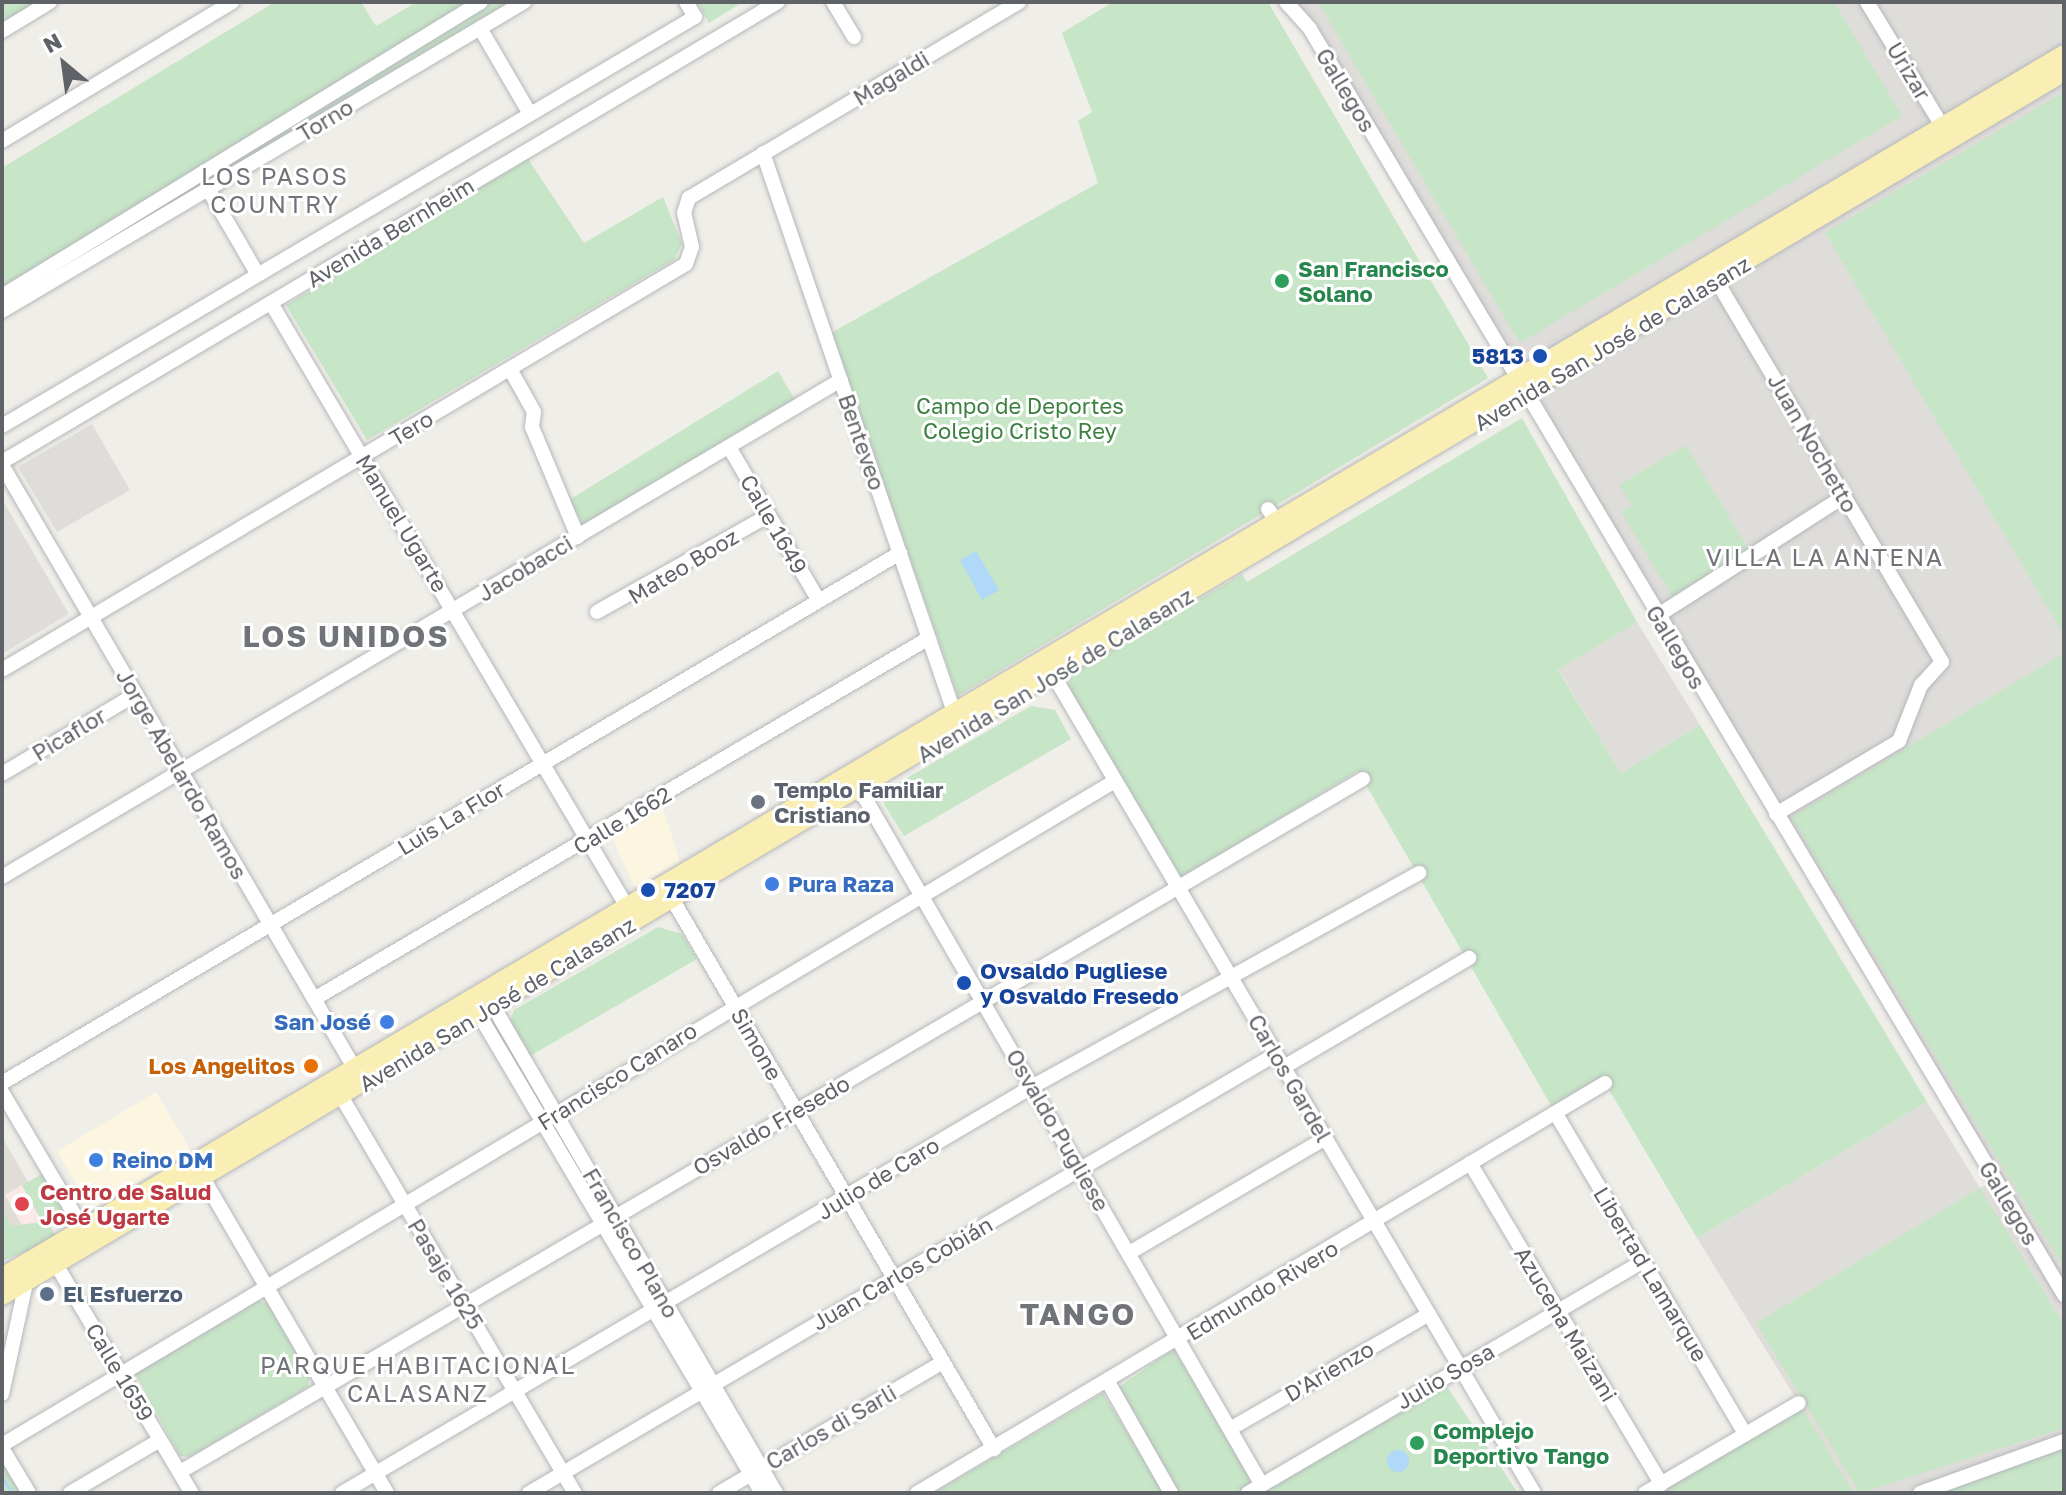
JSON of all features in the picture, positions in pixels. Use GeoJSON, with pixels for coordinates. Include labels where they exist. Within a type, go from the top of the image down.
{"type":"FeatureCollection","features":[{"type":"Feature","properties":{"kind":"main road","name":"Avenida San José de Calasanz"},"geometry":{"type":"LineString","coordinates":[[2,1296],[27,1273],[1049,669],[1946,133],[2064,54]]}},
{"type":"Feature","properties":{"kind":"main road","name":"Avenida San José de Calasanz"},"geometry":{"type":"LineString","coordinates":[[1946,133],[2064,72]]}},
{"type":"Feature","properties":{"kind":"main road","name":"Avenida San José de Calasanz"},"geometry":{"type":"LineString","coordinates":[[1049,669],[1273,516],[1522,386]]}},
{"type":"Feature","properties":{"kind":"main road","name":"Avenida San José de Calasanz"},"geometry":{"type":"LineString","coordinates":[[88,1237],[203,1178],[341,1096],[359,1077]]}},
{"type":"Feature","properties":{"kind":"main road","name":"Avenida San José de Calasanz"},"geometry":{"type":"LineString","coordinates":[[2,1277],[27,1273]]}},
{"type":"Feature","properties":{"kind":"street"},"geometry":{"type":"LineString","coordinates":[[2,31],[50,2]]}},
{"type":"Feature","properties":{"kind":"street"},"geometry":{"type":"LineString","coordinates":[[2,141],[232,2]]}},
{"type":"Feature","properties":{"kind":"street"},"geometry":{"type":"LineString","coordinates":[[2,296],[481,2]]}},
{"type":"Feature","properties":{"kind":"street","name":"Torno"},"geometry":{"type":"LineString","coordinates":[[2,311],[524,2]]}},
{"type":"Feature","properties":{"kind":"street"},"geometry":{"type":"LineString","coordinates":[[2,426],[695,17],[686,2]]}},
{"type":"Feature","properties":{"kind":"street","name":"Avenida Bernheim"},"geometry":{"type":"LineString","coordinates":[[2,464],[778,2]]}},
{"type":"Feature","properties":{"kind":"street"},"geometry":{"type":"LineString","coordinates":[[833,2],[854,37]]}},
{"type":"Feature","properties":{"kind":"street","name":"Magaldi"},"geometry":{"type":"LineString","coordinates":[[763,153],[1019,2]]}},
{"type":"Feature","properties":{"kind":"street","name":"Gallegos"},"geometry":{"type":"LineString","coordinates":[[1286,2],[1310,29],[2064,1295]]}},
{"type":"Feature","properties":{"kind":"street","name":"Urizar"},"geometry":{"type":"LineString","coordinates":[[1867,2],[1946,133]]}},
{"type":"Feature","properties":{"kind":"street"},"geometry":{"type":"LineString","coordinates":[[480,28],[530,114]]}},
{"type":"Feature","properties":{"kind":"street","name":"Tero"},"geometry":{"type":"LineString","coordinates":[[2,670],[686,264],[692,247],[684,213],[689,198],[763,153]]}},
{"type":"Feature","properties":{"kind":"street","name":"Benteveo"},"geometry":{"type":"LineString","coordinates":[[763,153],[958,723]]}},
{"type":"Feature","properties":{"kind":"street"},"geometry":{"type":"LineString","coordinates":[[208,189],[258,275]]}},
{"type":"Feature","properties":{"kind":"street","name":"Juan Nochetto"},"geometry":{"type":"LineString","coordinates":[[1711,273],[1942,662],[1921,685],[1899,741],[1776,814]]}},
{"type":"Feature","properties":{"kind":"street","name":"Manuel Ugarte"},"geometry":{"type":"LineString","coordinates":[[271,303],[632,916]]}},
{"type":"Feature","properties":{"kind":"street"},"geometry":{"type":"LineString","coordinates":[[510,369],[534,412],[532,427],[578,537]]}},
{"type":"Feature","properties":{"kind":"street","name":"Jacobacci"},"geometry":{"type":"LineString","coordinates":[[2,877],[841,380]]}},
{"type":"Feature","properties":{"kind":"street","name":"Calle 1649"},"geometry":{"type":"LineString","coordinates":[[729,447],[819,601]]}},
{"type":"Feature","properties":{"kind":"street","name":"Jorge Abelardo Ramos"},"geometry":{"type":"LineString","coordinates":[[2,464],[359,1077]]}},
{"type":"Feature","properties":{"kind":"street"},"geometry":{"type":"LineString","coordinates":[[1657,616],[1843,497]]}},
{"type":"Feature","properties":{"kind":"street","name":"Mateo Booz"},"geometry":{"type":"LineString","coordinates":[[597,612],[769,515]]}},
{"type":"Feature","properties":{"kind":"street","name":"Luis La Flor"},"geometry":{"type":"LineString","coordinates":[[2,1083],[900,553]]}},
{"type":"Feature","properties":{"kind":"street","name":"Calle 1662"},"geometry":{"type":"LineString","coordinates":[[314,999],[929,638]]}},
{"type":"Feature","properties":{"kind":"street","name":"Carlos Gardel"},"geometry":{"type":"LineString","coordinates":[[1049,669],[1534,1493]]}},
{"type":"Feature","properties":{"kind":"street","name":"Picaflor"},"geometry":{"type":"LineString","coordinates":[[2,774],[136,694]]}},
{"type":"Feature","properties":{"kind":"street","name":"Osvaldo Fresedo"},"geometry":{"type":"LineString","coordinates":[[180,1472],[1363,779]]}},
{"type":"Feature","properties":{"kind":"street","name":"Francisco Canaro"},"geometry":{"type":"LineString","coordinates":[[2,1446],[548,1116],[1115,781]]}},
{"type":"Feature","properties":{"kind":"street","name":"Osvaldo Pugliese"},"geometry":{"type":"LineString","coordinates":[[856,783],[1262,1485]]}},
{"type":"Feature","properties":{"kind":"street","name":"Julio de Caro"},"geometry":{"type":"LineString","coordinates":[[342,1493],[846,1196],[1419,873]]}},
{"type":"Feature","properties":{"kind":"street","name":"Simone"},"geometry":{"type":"LineString","coordinates":[[670,894],[994,1449]]}},
{"type":"Feature","properties":{"kind":"street","name":"Juan Carlos Cobián"},"geometry":{"type":"LineString","coordinates":[[529,1493],[1082,1169],[1469,958]]}},
{"type":"Feature","properties":{"kind":"street","name":"Francisco Plano"},"geometry":{"type":"LineString","coordinates":[[483,1004],[756,1471],[776,1493]]}},
{"type":"Feature","properties":{"kind":"street","name":"Edmundo Rivero"},"geometry":{"type":"LineString","coordinates":[[918,1493],[1376,1223],[1605,1083]]}},
{"type":"Feature","properties":{"kind":"street"},"geometry":{"type":"LineString","coordinates":[[2,1092],[88,1237]]}},
{"type":"Feature","properties":{"kind":"street","name":"Pasaje 1625"},"geometry":{"type":"LineString","coordinates":[[341,1096],[575,1493]]}},
{"type":"Feature","properties":{"kind":"street","name":"Libertad Lamarque"},"geometry":{"type":"LineString","coordinates":[[1556,1114],[1745,1434]]}},
{"type":"Feature","properties":{"kind":"street"},"geometry":{"type":"LineString","coordinates":[[1129,1253],[1326,1138]]}},
{"type":"Feature","properties":{"kind":"street","name":"Azucena Maizani"},"geometry":{"type":"LineString","coordinates":[[1470,1163],[1661,1484]]}},
{"type":"Feature","properties":{"kind":"street"},"geometry":{"type":"LineString","coordinates":[[203,1178],[387,1493]]}},
{"type":"Feature","properties":{"kind":"street","name":"Calle 1659"},"geometry":{"type":"LineString","coordinates":[[52,1258],[192,1493]]}},
{"type":"Feature","properties":{"kind":"street","name":"Julio Sosa"},"geometry":{"type":"LineString","coordinates":[[1248,1493],[1643,1261]]}},
{"type":"Feature","properties":{"kind":"street"},"geometry":{"type":"LineString","coordinates":[[2,1394],[27,1273]]}},
{"type":"Feature","properties":{"kind":"street","name":"D'Arienzo"},"geometry":{"type":"LineString","coordinates":[[1230,1429],[1429,1314]]}},
{"type":"Feature","properties":{"kind":"street","name":"Carlos di Sarli"},"geometry":{"type":"LineString","coordinates":[[719,1493],[943,1362]]}},
{"type":"Feature","properties":{"kind":"street"},"geometry":{"type":"LineString","coordinates":[[1108,1382],[1171,1493]]}},
{"type":"Feature","properties":{"kind":"street"},"geometry":{"type":"LineString","coordinates":[[1645,1493],[1799,1403]]}},
{"type":"Feature","properties":{"kind":"street"},"geometry":{"type":"LineString","coordinates":[[70,1493],[160,1440]]}},
{"type":"Feature","properties":{"kind":"street"},"geometry":{"type":"LineString","coordinates":[[1920,1493],[2064,1441]]}},
{"type":"Feature","properties":{"kind":"street"},"geometry":{"type":"LineString","coordinates":[[2,1446],[29,1493]]}},
{"type":"Feature","properties":{"kind":"street","name":"Francisco Plano"},"geometry":{"type":"LineString","coordinates":[[756,1471],[762,1493]]}},
{"type":"Feature","properties":{"kind":"shaded area"},"geometry":{"type":"Polygon","coordinates":[[[1286,2],[2064,2],[2064,1441],[1920,1493],[1854,1493],[1697,1238],[1927,1102],[1980,1188],[1995,1179],[1286,2]]]}},
{"type":"Feature","properties":{"kind":"shaded area"},"geometry":{"type":"Polygon","coordinates":[[[92,424],[130,490],[57,532],[18,467],[92,424]]]}},
{"type":"Feature","properties":{"kind":"shaded area"},"geometry":{"type":"Polygon","coordinates":[[[2,499],[69,614],[2,654],[2,499]]]}},
{"type":"Feature","properties":{"kind":"shaded area"},"geometry":{"type":"Polygon","coordinates":[[[1637,622],[1700,725],[1621,773],[1558,669],[1637,622]]]}},
{"type":"Feature","properties":{"kind":"shaded area"},"geometry":{"type":"Polygon","coordinates":[[[662,805],[680,862],[635,888],[611,835],[662,805]]]}},
{"type":"Feature","properties":{"kind":"shaded area"},"geometry":{"type":"Polygon","coordinates":[[[156,1092],[191,1151],[97,1206],[88,1204],[57,1151],[156,1092]]]}},
{"type":"Feature","properties":{"kind":"shaded area"},"geometry":{"type":"Polygon","coordinates":[[[2,1137],[28,1182],[5,1195],[22,1225],[2,1227],[2,1137]]]}},
{"type":"Feature","properties":{"kind":"shaded area","name":"Centro de Salud José Ugarte"},"geometry":{"type":"Polygon","coordinates":[[[22,1185],[43,1222],[22,1225],[5,1195],[22,1185]]]}},
{"type":"Feature","properties":{"kind":"green space"},"geometry":{"type":"Polygon","coordinates":[[[2,2],[38,2],[5,23],[2,2]]]}},
{"type":"Feature","properties":{"kind":"green space"},"geometry":{"type":"Polygon","coordinates":[[[275,2],[361,2],[376,26],[417,2],[512,2],[2,303],[2,168],[275,2]]]}},
{"type":"Feature","properties":{"kind":"green space"},"geometry":{"type":"Polygon","coordinates":[[[697,2],[743,2],[709,23],[697,2]]]}},
{"type":"Feature","properties":{"kind":"green space","name":"Campo de Deportes Colegio Cristo Rey"},"geometry":{"type":"Polygon","coordinates":[[[1113,2],[1268,2],[1488,378],[958,696],[831,333],[1098,183],[1078,121],[1092,112],[1062,33],[1113,2]]]}},
{"type":"Feature","properties":{"kind":"green space"},"geometry":{"type":"Polygon","coordinates":[[[1318,2],[1834,2],[1902,116],[1520,343],[1318,2]]]}},
{"type":"Feature","properties":{"kind":"green space"},"geometry":{"type":"Polygon","coordinates":[[[2064,92],[2064,635],[1825,233],[2064,92]]]}},
{"type":"Feature","properties":{"kind":"green space"},"geometry":{"type":"Polygon","coordinates":[[[528,159],[584,243],[663,197],[682,244],[674,260],[367,440],[286,305],[528,159]]]}},
{"type":"Feature","properties":{"kind":"green space"},"geometry":{"type":"Polygon","coordinates":[[[778,371],[795,400],[584,525],[569,500],[778,371]]]}},
{"type":"Feature","properties":{"kind":"green space"},"geometry":{"type":"Polygon","coordinates":[[[1522,418],[1637,622],[1558,670],[1621,773],[1700,725],[1927,1102],[1697,1238],[1605,1083],[1556,1114],[1358,771],[1182,878],[1067,685],[1073,673],[1242,574],[1247,582],[1522,418]]]}},
{"type":"Feature","properties":{"kind":"green space"},"geometry":{"type":"Polygon","coordinates":[[[1686,445],[1749,550],[1672,596],[1621,512],[1632,505],[1619,485],[1686,445]]]}},
{"type":"Feature","properties":{"kind":"green space"},"geometry":{"type":"Polygon","coordinates":[[[2064,653],[2064,1268],[1791,817],[2064,653]]]}},
{"type":"Feature","properties":{"kind":"green space"},"geometry":{"type":"Polygon","coordinates":[[[1031,706],[1055,710],[1071,739],[904,836],[884,804],[888,789],[1031,706]]]}},
{"type":"Feature","properties":{"kind":"green space"},"geometry":{"type":"Polygon","coordinates":[[[658,927],[682,934],[697,959],[530,1056],[510,1021],[514,1010],[658,927]]]}},
{"type":"Feature","properties":{"kind":"green space"},"geometry":{"type":"Polygon","coordinates":[[[44,1173],[63,1206],[50,1225],[57,1239],[2,1261],[2,1209],[11,1226],[42,1222],[22,1185],[44,1173]]]}},
{"type":"Feature","properties":{"kind":"green space"},"geometry":{"type":"Polygon","coordinates":[[[1980,1188],[2064,1325],[2064,1428],[1860,1493],[1756,1323],[1980,1188]]]}},
{"type":"Feature","properties":{"kind":"green space"},"geometry":{"type":"Polygon","coordinates":[[[256,1300],[267,1303],[310,1376],[308,1387],[190,1457],[180,1456],[135,1374],[256,1300]]]}},
{"type":"Feature","properties":{"kind":"green space"},"geometry":{"type":"Polygon","coordinates":[[[1174,1349],[1252,1481],[1239,1493],[1175,1493],[1117,1388],[1174,1349]]]}},
{"type":"Feature","properties":{"kind":"green space","name":"Complejo Deportivo Tango"},"geometry":{"type":"Polygon","coordinates":[[[1446,1385],[1518,1493],[1262,1493],[1446,1385]]]}},
{"type":"Feature","properties":{"kind":"green space"},"geometry":{"type":"Polygon","coordinates":[[[1103,1393],[1164,1493],[934,1493],[1103,1393]]]}},
{"type":"Feature","properties":{"kind":"green space"},"geometry":{"type":"Polygon","coordinates":[[[1799,1403],[1854,1493],[1645,1493],[1799,1403]]]}},
{"type":"Feature","properties":{"kind":"green space"},"geometry":{"type":"Polygon","coordinates":[[[2064,1441],[2064,1493],[1920,1493],[2064,1441]]]}},
{"type":"Feature","properties":{"kind":"green space"},"geometry":{"type":"Polygon","coordinates":[[[2,1459],[22,1493],[2,1493],[2,1459]]]}},
{"type":"Feature","properties":{"kind":"water"},"geometry":{"type":"Polygon","coordinates":[[[976,551],[999,590],[982,600],[960,560],[976,551]]]}},
{"type":"Feature","properties":{"kind":"water"},"geometry":{"type":"Polygon","coordinates":[[[1398,1450],[1406,1453],[1409,1461],[1406,1469],[1398,1472],[1390,1469],[1387,1461],[1390,1453],[1398,1450]]]}},
{"type":"Feature","properties":{"kind":"waterway"},"geometry":{"type":"LineString","coordinates":[[2,1477],[12,1493]]}},
{"type":"Feature","properties":{"kind":"place","name":"San Francisco Solano"},"geometry":{"type":"Point","coordinates":[1282,281]}},
{"type":"Feature","properties":{"kind":"place","name":"5813"},"geometry":{"type":"Point","coordinates":[1540,356]}},
{"type":"Feature","properties":{"kind":"place","name":"Templo Familiar Cristiano"},"geometry":{"type":"Point","coordinates":[758,802]}},
{"type":"Feature","properties":{"kind":"place","name":"Pura Raza"},"geometry":{"type":"Point","coordinates":[772,884]}},
{"type":"Feature","properties":{"kind":"place","name":"7207"},"geometry":{"type":"Point","coordinates":[648,890]}},
{"type":"Feature","properties":{"kind":"place","name":"Ovsaldo Pugliese y Osvaldo Fresedo"},"geometry":{"type":"Point","coordinates":[964,983]}},
{"type":"Feature","properties":{"kind":"place","name":"San José"},"geometry":{"type":"Point","coordinates":[387,1022]}},
{"type":"Feature","properties":{"kind":"place","name":"Los Angelitos"},"geometry":{"type":"Point","coordinates":[311,1066]}},
{"type":"Feature","properties":{"kind":"place","name":"Reino DM"},"geometry":{"type":"Point","coordinates":[96,1160]}},
{"type":"Feature","properties":{"kind":"place","name":"Centro de Salud José Ugarte"},"geometry":{"type":"Point","coordinates":[22,1204]}},
{"type":"Feature","properties":{"kind":"place","name":"El Esfuerzo"},"geometry":{"type":"Point","coordinates":[47,1294]}},
{"type":"Feature","properties":{"kind":"place","name":"Complejo Deportivo Tango"},"geometry":{"type":"Point","coordinates":[1417,1443]}},
{"type":"Feature","properties":{"kind":"district","name":"LOS PASOS COUNTRY"},"geometry":{"type":"Point","coordinates":[275,190]}},
{"type":"Feature","properties":{"kind":"district","name":"VILLA LA ANTENA"},"geometry":{"type":"Point","coordinates":[1825,557]}},
{"type":"Feature","properties":{"kind":"district","name":"LOS UNIDOS"},"geometry":{"type":"Point","coordinates":[346,636]}},
{"type":"Feature","properties":{"kind":"district","name":"TANGO"},"geometry":{"type":"Point","coordinates":[1078,1314]}},
{"type":"Feature","properties":{"kind":"district","name":"PARQUE HABITACIONAL CALASANZ"},"geometry":{"type":"Point","coordinates":[418,1379]}}]}
